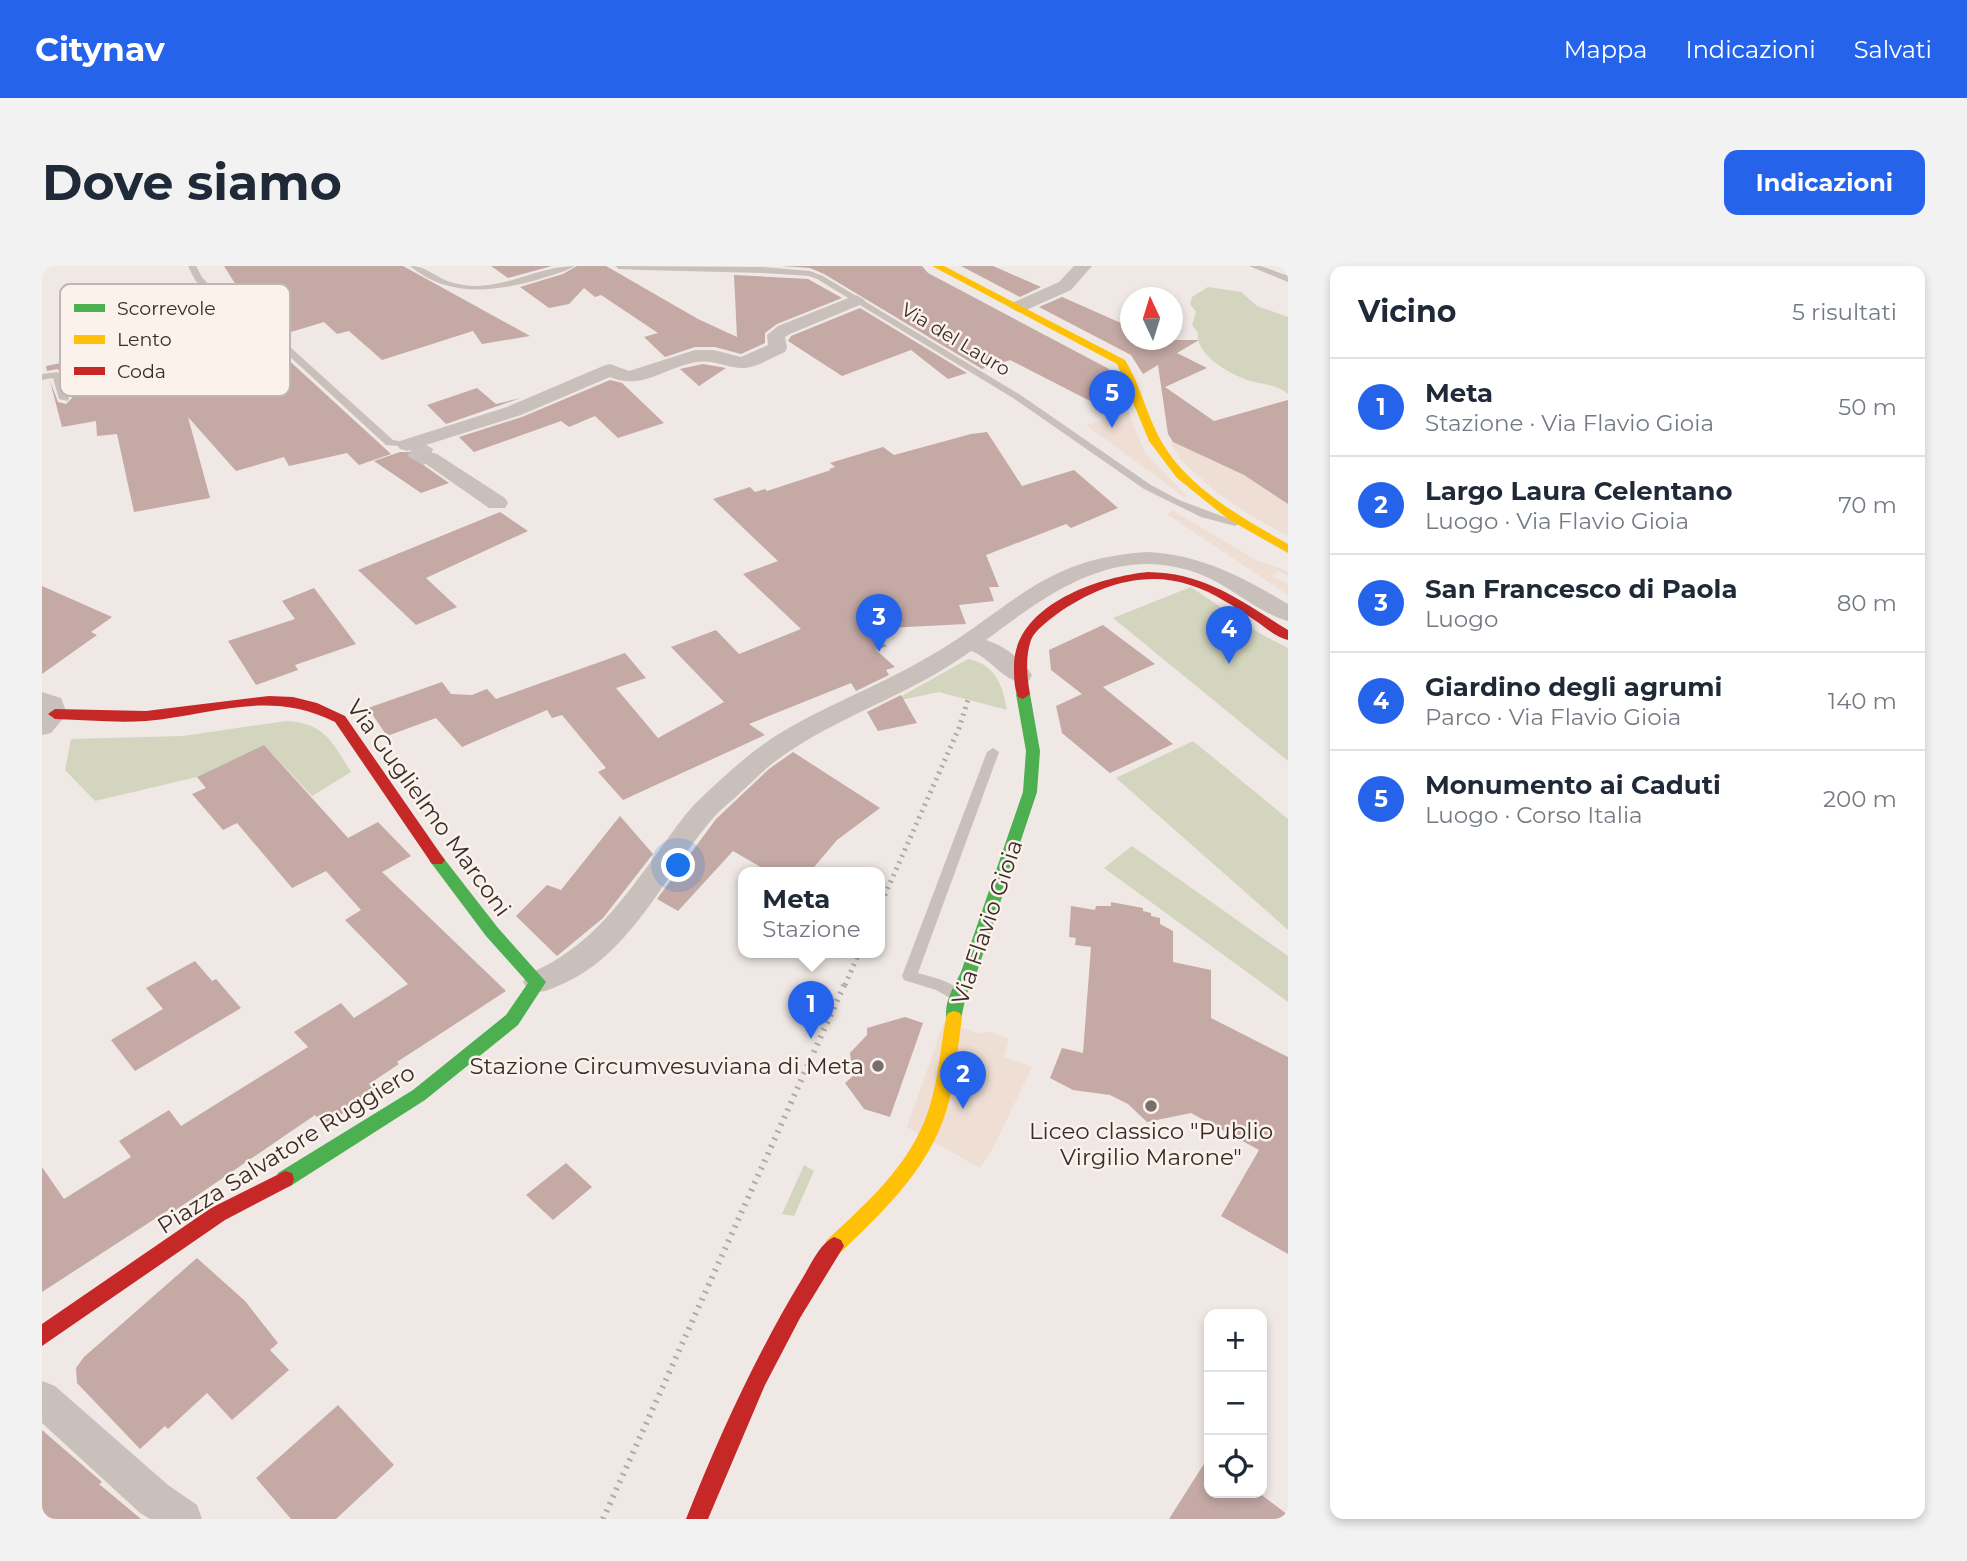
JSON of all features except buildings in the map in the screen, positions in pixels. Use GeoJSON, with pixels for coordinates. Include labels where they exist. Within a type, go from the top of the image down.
{"type":"FeatureCollection","features":[{"type":"Feature","properties":{"kind":"street"},"geometry":{"type":"LineString","coordinates":[[937,266],[1121,362],[1132,377],[1148,428],[1167,460],[1188,482],[1288,549]]}},
{"type":"Feature","properties":{"kind":"street"},"geometry":{"type":"LineString","coordinates":[[1018,307],[1065,286],[1083,266]]}},
{"type":"Feature","properties":{"kind":"street"},"geometry":{"type":"LineString","coordinates":[[416,450],[610,370],[628,378],[695,356],[714,356],[743,363],[778,348],[776,335],[784,330],[856,300]]}},
{"type":"Feature","properties":{"kind":"street"},"geometry":{"type":"LineString","coordinates":[[416,450],[497,503]]}},
{"type":"Feature","properties":{"kind":"street"},"geometry":{"type":"LineString","coordinates":[[538,982],[558,977],[598,947],[706,809],[767,755],[818,723],[901,683],[1061,577],[1090,566],[1123,560],[1158,559],[1199,565],[1222,573],[1288,614]]}},
{"type":"Feature","properties":{"kind":"street","name":"Via Flavio Gioia"},"geometry":{"type":"LineString","coordinates":[[697,1519],[726,1443],[797,1300],[835,1244],[888,1195],[924,1144],[941,1099],[958,996],[969,972],[1030,792],[1033,751],[1020,675],[1024,639],[1040,621],[1074,596],[1121,579],[1161,576],[1192,581],[1223,596],[1288,636]]}},
{"type":"Feature","properties":{"kind":"street"},"geometry":{"type":"LineString","coordinates":[[975,636],[1020,675]]}},
{"type":"Feature","properties":{"kind":"street","name":"Via Guglielmo Marconi"},"geometry":{"type":"LineString","coordinates":[[46,714],[148,716],[281,699],[307,701],[330,710],[340,719],[457,889],[492,933],[538,982]]}},
{"type":"Feature","properties":{"kind":"street","name":"Piazza Salvatore Ruggiero"},"geometry":{"type":"LineString","coordinates":[[42,1336],[218,1214],[288,1177],[419,1095],[512,1020],[538,982]]}},
{"type":"Feature","properties":{"kind":"street"},"geometry":{"type":"LineString","coordinates":[[42,1399],[154,1499],[183,1519]]}},
{"type":"Feature","properties":{"kind":"lane"},"geometry":{"type":"LineString","coordinates":[[192,266],[203,284]]}},
{"type":"Feature","properties":{"kind":"lane"},"geometry":{"type":"LineString","coordinates":[[414,266],[448,284],[472,287],[509,283],[571,266]]}},
{"type":"Feature","properties":{"kind":"lane","name":"Via del Lauro"},"geometry":{"type":"LineString","coordinates":[[619,266],[654,269],[736,266],[778,268],[824,279],[1016,396],[1157,494],[1205,516],[1250,526]]}},
{"type":"Feature","properties":{"kind":"lane"},"geometry":{"type":"LineString","coordinates":[[1253,266],[1288,279]]}},
{"type":"Feature","properties":{"kind":"lane"},"geometry":{"type":"LineString","coordinates":[[290,352],[390,443],[416,450]]}},
{"type":"Feature","properties":{"kind":"lane"},"geometry":{"type":"LineString","coordinates":[[42,377],[57,375],[60,385]]}},
{"type":"Feature","properties":{"kind":"lane"},"geometry":{"type":"LineString","coordinates":[[958,996],[941,986],[909,976],[993,752]]}},
{"type":"Feature","properties":{"kind":"green space"},"geometry":{"type":"Polygon","coordinates":[[[1208,287],[1241,292],[1257,306],[1288,317],[1288,394],[1277,387],[1235,375],[1206,354],[1192,325],[1196,312],[1190,304],[1192,297],[1208,287]]]}},
{"type":"Feature","properties":{"kind":"green space"},"geometry":{"type":"Polygon","coordinates":[[[1191,587],[1259,633],[1288,648],[1288,761],[1113,618],[1191,587]]]}},
{"type":"Feature","properties":{"kind":"green space"},"geometry":{"type":"Polygon","coordinates":[[[968,659],[985,666],[996,677],[1007,710],[939,692],[891,702],[968,659]]]}},
{"type":"Feature","properties":{"kind":"green space"},"geometry":{"type":"Polygon","coordinates":[[[286,721],[319,730],[332,743],[351,772],[312,796],[264,745],[197,777],[95,801],[65,770],[71,739],[183,736],[286,721]]]}},
{"type":"Feature","properties":{"kind":"green space"},"geometry":{"type":"Polygon","coordinates":[[[1193,741],[1288,819],[1288,930],[1116,778],[1193,741]]]}},
{"type":"Feature","properties":{"kind":"green space"},"geometry":{"type":"Polygon","coordinates":[[[1132,846],[1288,956],[1288,1002],[1104,868],[1132,846]]]}},
{"type":"Feature","properties":{"kind":"green space"},"geometry":{"type":"Polygon","coordinates":[[[804,1165],[814,1171],[794,1216],[782,1214],[804,1165]]]}},
{"type":"Feature","properties":{"kind":"shaded area"},"geometry":{"type":"Polygon","coordinates":[[[1128,412],[1145,453],[1187,496],[1184,497],[1086,425],[1128,412]]]}},
{"type":"Feature","properties":{"kind":"shaded area"},"geometry":{"type":"Polygon","coordinates":[[[1170,441],[1244,475],[1288,504],[1288,536],[1217,493],[1180,459],[1170,441]]]}},
{"type":"Feature","properties":{"kind":"shaded area"},"geometry":{"type":"Polygon","coordinates":[[[1173,511],[1256,560],[1288,571],[1288,576],[1278,571],[1272,576],[1288,584],[1288,595],[1167,514],[1173,511]]]}},
{"type":"Feature","properties":{"kind":"shaded area"},"geometry":{"type":"Polygon","coordinates":[[[944,1022],[977,1033],[991,1032],[1009,1039],[1004,1057],[1032,1067],[994,1146],[980,1168],[907,1127],[944,1022]]]}},
{"type":"Feature","properties":{"kind":"tunnel"},"geometry":{"type":"LineString","coordinates":[[412,448],[430,458]]}},
{"type":"Feature","properties":{"kind":"railway"},"geometry":{"type":"LineString","coordinates":[[885,894],[959,728],[968,700]]}},
{"type":"Feature","properties":{"kind":"railway"},"geometry":{"type":"LineString","coordinates":[[845,985],[857,958]]}},
{"type":"Feature","properties":{"kind":"railway"},"geometry":{"type":"LineString","coordinates":[[603,1519],[845,983]]}},
{"type":"Feature","properties":{"kind":"traffic: fast"},"geometry":{"type":"LineString","coordinates":[[954,1018],[958,996],[969,972],[1030,792],[1033,751],[1023,694]]}},
{"type":"Feature","properties":{"kind":"traffic: fast"},"geometry":{"type":"LineString","coordinates":[[285,1179],[419,1095],[512,1020],[538,982],[492,932],[437,860]]}},
{"type":"Feature","properties":{"kind":"traffic: slow"},"geometry":{"type":"LineString","coordinates":[[937,266],[1121,362],[1155,441],[1181,475],[1214,504],[1288,549]]}},
{"type":"Feature","properties":{"kind":"traffic: slow"},"geometry":{"type":"LineString","coordinates":[[834,1246],[888,1195],[924,1145],[941,1099],[954,1018]]}},
{"type":"Feature","properties":{"kind":"traffic: jam"},"geometry":{"type":"LineString","coordinates":[[1023,694],[1021,654],[1024,641],[1031,630],[1049,614],[1079,595],[1130,577],[1167,576],[1198,583],[1225,596],[1288,636]]}},
{"type":"Feature","properties":{"kind":"traffic: jam"},"geometry":{"type":"LineString","coordinates":[[55,714],[146,716],[269,700],[317,708],[340,719],[437,860]]}},
{"type":"Feature","properties":{"kind":"traffic: jam"},"geometry":{"type":"LineString","coordinates":[[42,1336],[218,1214],[285,1179]]}},
{"type":"Feature","properties":{"kind":"traffic: jam"},"geometry":{"type":"LineString","coordinates":[[697,1519],[726,1448],[775,1344],[834,1246]]}},
{"type":"Feature","properties":{"kind":"place","name":"Monumento ai Caduti"},"geometry":{"type":"Point","coordinates":[1112,428]}},
{"type":"Feature","properties":{"kind":"place","name":"San Francesco di Paola"},"geometry":{"type":"Point","coordinates":[879,652]}},
{"type":"Feature","properties":{"kind":"place","name":"Giardino degli agrumi"},"geometry":{"type":"Point","coordinates":[1229,664]}},
{"type":"Feature","properties":{"kind":"place","name":"Meta"},"geometry":{"type":"Point","coordinates":[811,1039]}},
{"type":"Feature","properties":{"kind":"place","name":"Stazione Circumvesuviana di Meta"},"geometry":{"type":"Point","coordinates":[878,1066]}},
{"type":"Feature","properties":{"kind":"place","name":"Liceo classico \"Publio Virgilio Marone\""},"geometry":{"type":"Point","coordinates":[1151,1106]}},
{"type":"Feature","properties":{"kind":"place","name":"Largo Laura Celentano"},"geometry":{"type":"Point","coordinates":[963,1109]}}]}
